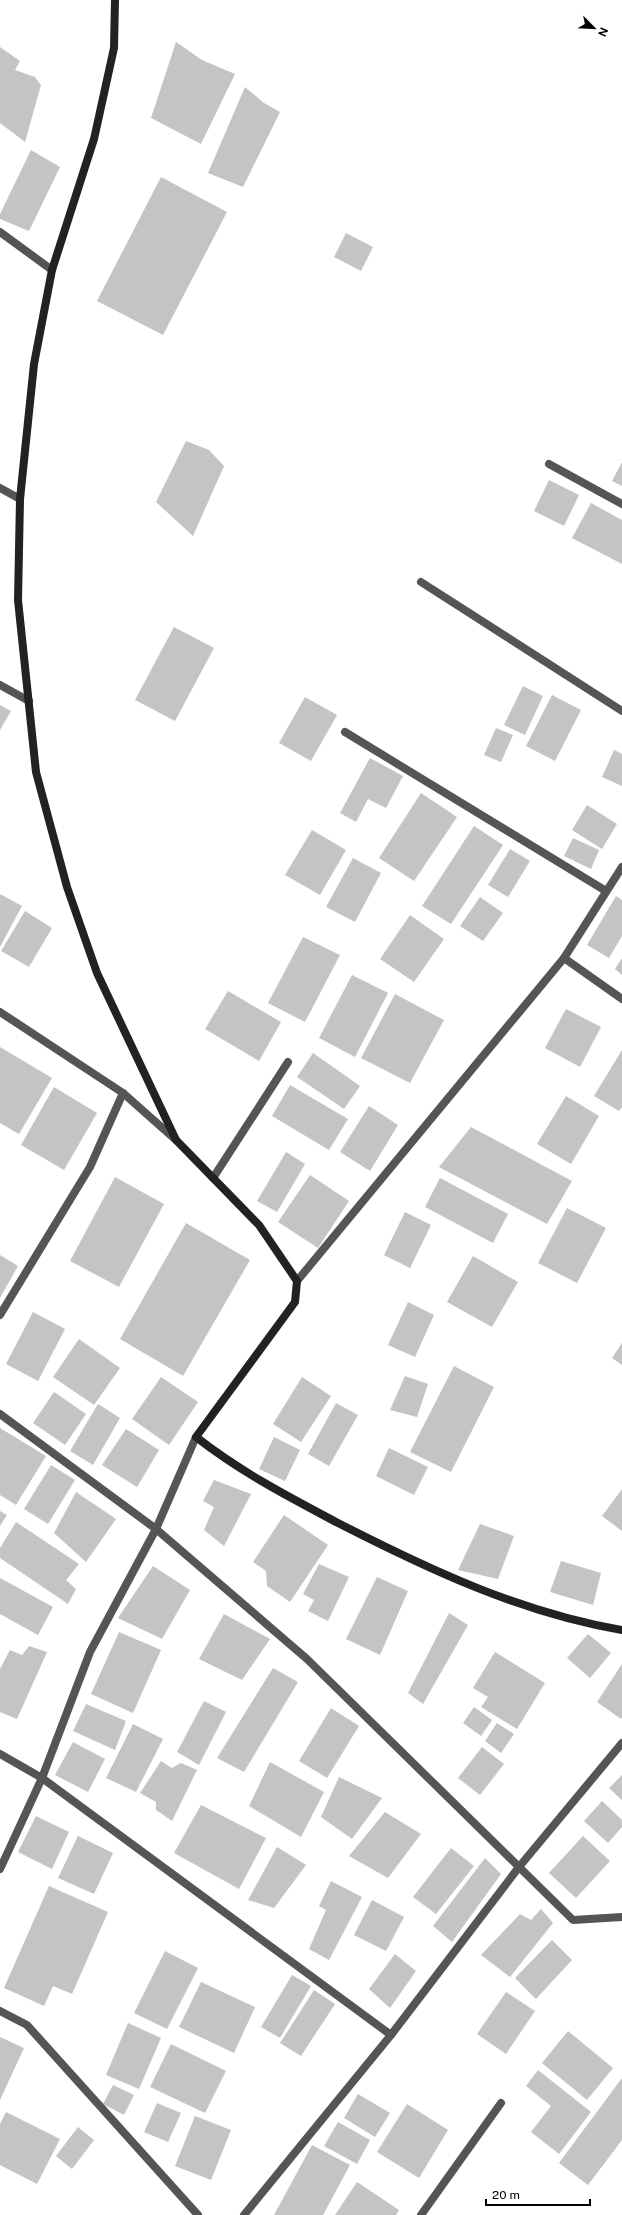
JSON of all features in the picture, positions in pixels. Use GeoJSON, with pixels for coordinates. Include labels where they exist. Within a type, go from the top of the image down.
{"type":"FeatureCollection","features":[{"type":"Feature","properties":{"kind":"main road"},"geometry":{"type":"LineString","coordinates":[[115,0],[114,48],[94,139],[52,270],[34,364],[20,499],[18,600],[36,772],[67,887],[97,973],[176,1140],[259,1225],[297,1281],[295,1302],[196,1437],[227,1461],[272,1489],[404,1558],[466,1585],[532,1607],[600,1626],[622,1630]]}},
{"type":"Feature","properties":{"kind":"street"},"geometry":{"type":"LineString","coordinates":[[0,232],[52,270]]}},
{"type":"Feature","properties":{"kind":"street"},"geometry":{"type":"LineString","coordinates":[[549,464],[622,504]]}},
{"type":"Feature","properties":{"kind":"street"},"geometry":{"type":"LineString","coordinates":[[0,488],[20,499]]}},
{"type":"Feature","properties":{"kind":"street"},"geometry":{"type":"LineString","coordinates":[[421,582],[622,711]]}},
{"type":"Feature","properties":{"kind":"street"},"geometry":{"type":"LineString","coordinates":[[0,685],[29,701]]}},
{"type":"Feature","properties":{"kind":"street"},"geometry":{"type":"LineString","coordinates":[[345,732],[606,891]]}},
{"type":"Feature","properties":{"kind":"street"},"geometry":{"type":"LineString","coordinates":[[297,1281],[564,958],[622,867]]}},
{"type":"Feature","properties":{"kind":"street"},"geometry":{"type":"LineString","coordinates":[[564,958],[622,999]]}},
{"type":"Feature","properties":{"kind":"street"},"geometry":{"type":"LineString","coordinates":[[1,1014],[123,1093],[176,1140]]}},
{"type":"Feature","properties":{"kind":"street"},"geometry":{"type":"LineString","coordinates":[[213,1178],[288,1062]]}},
{"type":"Feature","properties":{"kind":"street"},"geometry":{"type":"LineString","coordinates":[[0,1315],[90,1167],[123,1093]]}},
{"type":"Feature","properties":{"kind":"street"},"geometry":{"type":"LineString","coordinates":[[0,1414],[156,1528],[307,1659],[573,1920],[622,1917]]}},
{"type":"Feature","properties":{"kind":"street"},"geometry":{"type":"LineString","coordinates":[[0,1869],[42,1778],[90,1652],[156,1528],[196,1437]]}},
{"type":"Feature","properties":{"kind":"street"},"geometry":{"type":"LineString","coordinates":[[244,2215],[391,2035],[519,1867],[622,1743]]}},
{"type":"Feature","properties":{"kind":"street"},"geometry":{"type":"LineString","coordinates":[[0,1754],[42,1778],[391,2035]]}},
{"type":"Feature","properties":{"kind":"street"},"geometry":{"type":"LineString","coordinates":[[0,2011],[27,2025],[198,2215]]}},
{"type":"Feature","properties":{"kind":"street"},"geometry":{"type":"LineString","coordinates":[[421,2215],[501,2103]]}},
{"type":"Feature","properties":{"kind":"building"},"geometry":{"type":"Polygon","coordinates":[[[176,42],[202,60],[235,74],[201,144],[151,118],[176,42]]]}},
{"type":"Feature","properties":{"kind":"building"},"geometry":{"type":"Polygon","coordinates":[[[0,47],[20,61],[15,70],[35,77],[41,85],[25,142],[0,123],[0,47]]]}},
{"type":"Feature","properties":{"kind":"building"},"geometry":{"type":"Polygon","coordinates":[[[245,87],[264,103],[280,112],[243,187],[208,173],[245,87]]]}},
{"type":"Feature","properties":{"kind":"building"},"geometry":{"type":"Polygon","coordinates":[[[31,150],[60,167],[29,231],[0,219],[0,214],[31,150]]]}},
{"type":"Feature","properties":{"kind":"building"},"geometry":{"type":"Polygon","coordinates":[[[161,177],[227,212],[163,335],[97,301],[161,177]]]}},
{"type":"Feature","properties":{"kind":"building"},"geometry":{"type":"Polygon","coordinates":[[[346,233],[373,247],[361,271],[334,257],[346,233]]]}},
{"type":"Feature","properties":{"kind":"building"},"geometry":{"type":"Polygon","coordinates":[[[186,441],[209,450],[224,466],[193,536],[156,502],[186,441]]]}},
{"type":"Feature","properties":{"kind":"building"},"geometry":{"type":"Polygon","coordinates":[[[622,462],[622,486],[612,481],[622,462]]]}},
{"type":"Feature","properties":{"kind":"building"},"geometry":{"type":"Polygon","coordinates":[[[549,480],[579,495],[564,526],[534,511],[549,480]]]}},
{"type":"Feature","properties":{"kind":"building"},"geometry":{"type":"Polygon","coordinates":[[[591,503],[622,520],[622,564],[572,538],[591,503]]]}},
{"type":"Feature","properties":{"kind":"building"},"geometry":{"type":"Polygon","coordinates":[[[174,627],[214,648],[175,721],[135,700],[174,627]]]}},
{"type":"Feature","properties":{"kind":"building"},"geometry":{"type":"Polygon","coordinates":[[[523,686],[543,696],[525,735],[504,725],[523,686]]]}},
{"type":"Feature","properties":{"kind":"building"},"geometry":{"type":"Polygon","coordinates":[[[552,695],[581,710],[555,761],[526,746],[552,695]]]}},
{"type":"Feature","properties":{"kind":"building"},"geometry":{"type":"Polygon","coordinates":[[[305,697],[337,715],[311,761],[279,743],[305,697]]]}},
{"type":"Feature","properties":{"kind":"building"},"geometry":{"type":"Polygon","coordinates":[[[0,705],[11,711],[0,730],[0,705]]]}},
{"type":"Feature","properties":{"kind":"building"},"geometry":{"type":"Polygon","coordinates":[[[496,728],[513,735],[501,762],[484,755],[496,728]]]}},
{"type":"Feature","properties":{"kind":"building"},"geometry":{"type":"Polygon","coordinates":[[[614,750],[622,754],[622,786],[602,777],[614,750]]]}},
{"type":"Feature","properties":{"kind":"building"},"geometry":{"type":"Polygon","coordinates":[[[370,758],[403,776],[386,808],[368,799],[356,822],[340,813],[370,758]]]}},
{"type":"Feature","properties":{"kind":"building"},"geometry":{"type":"Polygon","coordinates":[[[421,793],[457,817],[414,881],[379,858],[421,793]]]}},
{"type":"Feature","properties":{"kind":"building"},"geometry":{"type":"Polygon","coordinates":[[[587,805],[617,824],[602,849],[572,830],[587,805]]]}},
{"type":"Feature","properties":{"kind":"building"},"geometry":{"type":"Polygon","coordinates":[[[474,826],[503,845],[451,924],[422,906],[474,826]]]}},
{"type":"Feature","properties":{"kind":"building"},"geometry":{"type":"Polygon","coordinates":[[[312,830],[346,850],[320,895],[285,875],[312,830]]]}},
{"type":"Feature","properties":{"kind":"building"},"geometry":{"type":"Polygon","coordinates":[[[573,838],[599,850],[591,869],[564,856],[573,838]]]}},
{"type":"Feature","properties":{"kind":"building"},"geometry":{"type":"Polygon","coordinates":[[[510,849],[530,861],[508,897],[488,885],[510,849]]]}},
{"type":"Feature","properties":{"kind":"building"},"geometry":{"type":"Polygon","coordinates":[[[353,858],[381,873],[355,922],[326,907],[353,858]]]}},
{"type":"Feature","properties":{"kind":"building"},"geometry":{"type":"Polygon","coordinates":[[[0,894],[22,906],[0,947],[0,894]]]}},
{"type":"Feature","properties":{"kind":"building"},"geometry":{"type":"Polygon","coordinates":[[[616,896],[622,900],[622,936],[609,958],[587,945],[616,896]]]}},
{"type":"Feature","properties":{"kind":"building"},"geometry":{"type":"Polygon","coordinates":[[[480,897],[503,913],[483,941],[460,926],[480,897]]]}},
{"type":"Feature","properties":{"kind":"building"},"geometry":{"type":"Polygon","coordinates":[[[25,911],[52,928],[29,967],[1,951],[25,911]]]}},
{"type":"Feature","properties":{"kind":"building"},"geometry":{"type":"Polygon","coordinates":[[[410,915],[444,939],[414,982],[380,959],[410,915]]]}},
{"type":"Feature","properties":{"kind":"building"},"geometry":{"type":"Polygon","coordinates":[[[303,937],[340,955],[305,1022],[268,1003],[303,937]]]}},
{"type":"Feature","properties":{"kind":"building"},"geometry":{"type":"Polygon","coordinates":[[[622,958],[622,975],[615,969],[622,958]]]}},
{"type":"Feature","properties":{"kind":"building"},"geometry":{"type":"Polygon","coordinates":[[[352,975],[388,993],[355,1057],[319,1038],[352,975]]]}},
{"type":"Feature","properties":{"kind":"building"},"geometry":{"type":"Polygon","coordinates":[[[228,991],[281,1022],[259,1061],[205,1029],[228,991]]]}},
{"type":"Feature","properties":{"kind":"building"},"geometry":{"type":"Polygon","coordinates":[[[395,994],[444,1020],[410,1083],[361,1058],[395,994]]]}},
{"type":"Feature","properties":{"kind":"building"},"geometry":{"type":"Polygon","coordinates":[[[566,1009],[601,1027],[580,1067],[545,1048],[566,1009]]]}},
{"type":"Feature","properties":{"kind":"building"},"geometry":{"type":"Polygon","coordinates":[[[0,1047],[52,1078],[19,1134],[0,1123],[0,1047]]]}},
{"type":"Feature","properties":{"kind":"building"},"geometry":{"type":"Polygon","coordinates":[[[622,1050],[622,1107],[619,1111],[594,1096],[622,1050]]]}},
{"type":"Feature","properties":{"kind":"building"},"geometry":{"type":"Polygon","coordinates":[[[313,1053],[360,1086],[344,1109],[297,1077],[313,1053]]]}},
{"type":"Feature","properties":{"kind":"building"},"geometry":{"type":"Polygon","coordinates":[[[290,1085],[348,1119],[329,1150],[272,1116],[290,1085]]]}},
{"type":"Feature","properties":{"kind":"building"},"geometry":{"type":"Polygon","coordinates":[[[54,1087],[97,1113],[64,1170],[21,1145],[54,1087]]]}},
{"type":"Feature","properties":{"kind":"building"},"geometry":{"type":"Polygon","coordinates":[[[566,1096],[599,1116],[571,1164],[537,1144],[566,1096]]]}},
{"type":"Feature","properties":{"kind":"building"},"geometry":{"type":"Polygon","coordinates":[[[369,1106],[398,1125],[370,1171],[340,1152],[369,1106]]]}},
{"type":"Feature","properties":{"kind":"building"},"geometry":{"type":"Polygon","coordinates":[[[471,1127],[572,1181],[547,1224],[439,1167],[471,1127]]]}},
{"type":"Feature","properties":{"kind":"building"},"geometry":{"type":"Polygon","coordinates":[[[286,1152],[305,1164],[277,1212],[257,1201],[286,1152]]]}},
{"type":"Feature","properties":{"kind":"building"},"geometry":{"type":"Polygon","coordinates":[[[310,1175],[349,1201],[318,1248],[278,1222],[310,1175]]]}},
{"type":"Feature","properties":{"kind":"building"},"geometry":{"type":"Polygon","coordinates":[[[115,1177],[164,1204],[119,1287],[70,1261],[115,1177]]]}},
{"type":"Feature","properties":{"kind":"building"},"geometry":{"type":"Polygon","coordinates":[[[440,1178],[508,1214],[493,1243],[425,1207],[440,1178]]]}},
{"type":"Feature","properties":{"kind":"building"},"geometry":{"type":"Polygon","coordinates":[[[567,1208],[606,1228],[577,1283],[538,1263],[567,1208]]]}},
{"type":"Feature","properties":{"kind":"building"},"geometry":{"type":"Polygon","coordinates":[[[405,1212],[431,1225],[410,1268],[384,1255],[405,1212]]]}},
{"type":"Feature","properties":{"kind":"building"},"geometry":{"type":"Polygon","coordinates":[[[186,1223],[250,1260],[183,1376],[120,1339],[186,1223]]]}},
{"type":"Feature","properties":{"kind":"building"},"geometry":{"type":"Polygon","coordinates":[[[0,1255],[18,1266],[0,1298],[0,1255]]]}},
{"type":"Feature","properties":{"kind":"building"},"geometry":{"type":"Polygon","coordinates":[[[473,1256],[518,1282],[492,1327],[447,1302],[473,1256]]]}},
{"type":"Feature","properties":{"kind":"building"},"geometry":{"type":"Polygon","coordinates":[[[408,1302],[434,1315],[415,1357],[388,1345],[408,1302]]]}},
{"type":"Feature","properties":{"kind":"building"},"geometry":{"type":"Polygon","coordinates":[[[33,1312],[65,1329],[38,1381],[6,1364],[33,1312]]]}},
{"type":"Feature","properties":{"kind":"building"},"geometry":{"type":"Polygon","coordinates":[[[79,1339],[120,1368],[94,1405],[53,1377],[79,1339]]]}},
{"type":"Feature","properties":{"kind":"building"},"geometry":{"type":"Polygon","coordinates":[[[622,1343],[622,1365],[612,1358],[622,1343]]]}},
{"type":"Feature","properties":{"kind":"building"},"geometry":{"type":"Polygon","coordinates":[[[454,1366],[494,1387],[451,1472],[410,1452],[454,1366]]]}},
{"type":"Feature","properties":{"kind":"building"},"geometry":{"type":"Polygon","coordinates":[[[405,1376],[428,1384],[417,1417],[390,1410],[405,1376]]]}},
{"type":"Feature","properties":{"kind":"building"},"geometry":{"type":"Polygon","coordinates":[[[161,1377],[198,1402],[169,1445],[132,1419],[161,1377]]]}},
{"type":"Feature","properties":{"kind":"building"},"geometry":{"type":"Polygon","coordinates":[[[302,1377],[331,1396],[301,1442],[273,1424],[302,1377]]]}},
{"type":"Feature","properties":{"kind":"building"},"geometry":{"type":"Polygon","coordinates":[[[54,1392],[86,1414],[65,1445],[33,1423],[54,1392]]]}},
{"type":"Feature","properties":{"kind":"building"},"geometry":{"type":"Polygon","coordinates":[[[336,1403],[358,1415],[329,1466],[308,1454],[336,1403]]]}},
{"type":"Feature","properties":{"kind":"building"},"geometry":{"type":"Polygon","coordinates":[[[98,1404],[120,1418],[93,1465],[70,1451],[98,1404]]]}},
{"type":"Feature","properties":{"kind":"building"},"geometry":{"type":"Polygon","coordinates":[[[0,1428],[46,1456],[16,1505],[0,1495],[0,1428]]]}},
{"type":"Feature","properties":{"kind":"building"},"geometry":{"type":"Polygon","coordinates":[[[126,1429],[159,1450],[137,1487],[102,1465],[126,1429]]]}},
{"type":"Feature","properties":{"kind":"building"},"geometry":{"type":"Polygon","coordinates":[[[274,1437],[300,1450],[285,1481],[259,1469],[274,1437]]]}},
{"type":"Feature","properties":{"kind":"building"},"geometry":{"type":"Polygon","coordinates":[[[389,1448],[428,1467],[414,1495],[376,1476],[389,1448]]]}},
{"type":"Feature","properties":{"kind":"building"},"geometry":{"type":"Polygon","coordinates":[[[51,1465],[75,1480],[48,1524],[24,1509],[51,1465]]]}},
{"type":"Feature","properties":{"kind":"building"},"geometry":{"type":"Polygon","coordinates":[[[214,1480],[251,1494],[224,1546],[204,1530],[214,1507],[203,1501],[214,1480]]]}},
{"type":"Feature","properties":{"kind":"building"},"geometry":{"type":"Polygon","coordinates":[[[622,1489],[622,1531],[602,1516],[622,1489]]]}},
{"type":"Feature","properties":{"kind":"building"},"geometry":{"type":"Polygon","coordinates":[[[76,1492],[116,1519],[86,1562],[54,1533],[76,1492]]]}},
{"type":"Feature","properties":{"kind":"building"},"geometry":{"type":"Polygon","coordinates":[[[0,1511],[7,1515],[0,1526],[0,1511]]]}},
{"type":"Feature","properties":{"kind":"building"},"geometry":{"type":"Polygon","coordinates":[[[284,1515],[328,1545],[290,1602],[267,1586],[266,1571],[253,1562],[284,1515]]]}},
{"type":"Feature","properties":{"kind":"building"},"geometry":{"type":"Polygon","coordinates":[[[16,1522],[79,1564],[66,1580],[76,1589],[68,1604],[0,1558],[0,1548],[16,1522]]]}},
{"type":"Feature","properties":{"kind":"building"},"geometry":{"type":"Polygon","coordinates":[[[480,1524],[514,1536],[498,1579],[458,1570],[480,1524]]]}},
{"type":"Feature","properties":{"kind":"building"},"geometry":{"type":"Polygon","coordinates":[[[561,1561],[601,1573],[593,1605],[550,1592],[561,1561]]]}},
{"type":"Feature","properties":{"kind":"building"},"geometry":{"type":"Polygon","coordinates":[[[319,1564],[349,1577],[328,1621],[308,1611],[314,1600],[303,1594],[319,1564]]]}},
{"type":"Feature","properties":{"kind":"building"},"geometry":{"type":"Polygon","coordinates":[[[153,1566],[190,1590],[162,1639],[118,1618],[153,1566]]]}},
{"type":"Feature","properties":{"kind":"building"},"geometry":{"type":"Polygon","coordinates":[[[377,1577],[408,1591],[380,1655],[346,1639],[377,1577]]]}},
{"type":"Feature","properties":{"kind":"building"},"geometry":{"type":"Polygon","coordinates":[[[0,1578],[53,1607],[38,1635],[0,1614],[0,1578]]]}},
{"type":"Feature","properties":{"kind":"building"},"geometry":{"type":"Polygon","coordinates":[[[449,1613],[468,1625],[423,1704],[408,1693],[449,1613]]]}},
{"type":"Feature","properties":{"kind":"building"},"geometry":{"type":"Polygon","coordinates":[[[224,1614],[270,1639],[242,1680],[199,1659],[224,1614]]]}},
{"type":"Feature","properties":{"kind":"building"},"geometry":{"type":"Polygon","coordinates":[[[119,1632],[161,1650],[133,1713],[91,1694],[119,1632]]]}},
{"type":"Feature","properties":{"kind":"building"},"geometry":{"type":"Polygon","coordinates":[[[588,1634],[611,1653],[590,1678],[567,1658],[588,1634]]]}},
{"type":"Feature","properties":{"kind":"building"},"geometry":{"type":"Polygon","coordinates":[[[29,1646],[47,1652],[17,1719],[0,1712],[0,1669],[10,1650],[22,1655],[29,1646]]]}},
{"type":"Feature","properties":{"kind":"building"},"geometry":{"type":"Polygon","coordinates":[[[495,1652],[545,1683],[517,1729],[481,1707],[488,1697],[473,1688],[495,1652]]]}},
{"type":"Feature","properties":{"kind":"building"},"geometry":{"type":"Polygon","coordinates":[[[622,1664],[622,1717],[621,1719],[597,1702],[622,1664]]]}},
{"type":"Feature","properties":{"kind":"building"},"geometry":{"type":"Polygon","coordinates":[[[273,1668],[298,1682],[244,1772],[217,1758],[273,1668]]]}},
{"type":"Feature","properties":{"kind":"building"},"geometry":{"type":"Polygon","coordinates":[[[204,1701],[226,1712],[199,1765],[177,1752],[204,1701]]]}},
{"type":"Feature","properties":{"kind":"building"},"geometry":{"type":"Polygon","coordinates":[[[86,1704],[126,1721],[115,1750],[73,1731],[86,1704]]]}},
{"type":"Feature","properties":{"kind":"building"},"geometry":{"type":"Polygon","coordinates":[[[474,1707],[492,1720],[481,1736],[463,1723],[474,1707]]]}},
{"type":"Feature","properties":{"kind":"building"},"geometry":{"type":"Polygon","coordinates":[[[331,1708],[359,1726],[327,1778],[299,1761],[331,1708]]]}},
{"type":"Feature","properties":{"kind":"building"},"geometry":{"type":"Polygon","coordinates":[[[497,1723],[514,1734],[501,1753],[485,1741],[497,1723]]]}},
{"type":"Feature","properties":{"kind":"building"},"geometry":{"type":"Polygon","coordinates":[[[133,1724],[163,1739],[136,1792],[106,1778],[133,1724]]]}},
{"type":"Feature","properties":{"kind":"building"},"geometry":{"type":"Polygon","coordinates":[[[73,1742],[105,1759],[88,1792],[55,1775],[73,1742]]]}},
{"type":"Feature","properties":{"kind":"building"},"geometry":{"type":"Polygon","coordinates":[[[482,1747],[504,1764],[480,1795],[458,1778],[482,1747]]]}},
{"type":"Feature","properties":{"kind":"building"},"geometry":{"type":"Polygon","coordinates":[[[161,1761],[172,1768],[181,1763],[197,1770],[172,1821],[156,1810],[156,1802],[140,1793],[161,1761]]]}},
{"type":"Feature","properties":{"kind":"building"},"geometry":{"type":"Polygon","coordinates":[[[270,1762],[324,1792],[301,1837],[249,1806],[270,1762]]]}},
{"type":"Feature","properties":{"kind":"building"},"geometry":{"type":"Polygon","coordinates":[[[622,1775],[622,1800],[609,1788],[622,1775]]]}},
{"type":"Feature","properties":{"kind":"building"},"geometry":{"type":"Polygon","coordinates":[[[339,1777],[382,1798],[352,1839],[321,1817],[339,1777]]]}},
{"type":"Feature","properties":{"kind":"building"},"geometry":{"type":"Polygon","coordinates":[[[602,1801],[622,1820],[622,1827],[608,1843],[584,1821],[602,1801]]]}},
{"type":"Feature","properties":{"kind":"building"},"geometry":{"type":"Polygon","coordinates":[[[201,1805],[266,1838],[239,1889],[174,1853],[201,1805]]]}},
{"type":"Feature","properties":{"kind":"building"},"geometry":{"type":"Polygon","coordinates":[[[385,1812],[421,1834],[388,1878],[349,1856],[385,1812]]]}},
{"type":"Feature","properties":{"kind":"building"},"geometry":{"type":"Polygon","coordinates":[[[36,1816],[69,1832],[52,1869],[18,1852],[36,1816]]]}},
{"type":"Feature","properties":{"kind":"building"},"geometry":{"type":"Polygon","coordinates":[[[78,1836],[113,1853],[94,1894],[58,1878],[78,1836]]]}},
{"type":"Feature","properties":{"kind":"building"},"geometry":{"type":"Polygon","coordinates":[[[583,1836],[610,1861],[576,1898],[549,1873],[583,1836]]]}},
{"type":"Feature","properties":{"kind":"building"},"geometry":{"type":"Polygon","coordinates":[[[277,1847],[306,1865],[274,1908],[248,1900],[277,1847]]]}},
{"type":"Feature","properties":{"kind":"building"},"geometry":{"type":"Polygon","coordinates":[[[451,1848],[474,1866],[436,1914],[413,1897],[451,1848]]]}},
{"type":"Feature","properties":{"kind":"building"},"geometry":{"type":"Polygon","coordinates":[[[485,1858],[501,1874],[452,1942],[433,1926],[485,1858]]]}},
{"type":"Feature","properties":{"kind":"building"},"geometry":{"type":"Polygon","coordinates":[[[331,1881],[362,1897],[329,1960],[309,1949],[326,1910],[319,1906],[331,1881]]]}},
{"type":"Feature","properties":{"kind":"building"},"geometry":{"type":"Polygon","coordinates":[[[49,1886],[108,1912],[72,1994],[53,1986],[44,2006],[4,1988],[49,1886]]]}},
{"type":"Feature","properties":{"kind":"building"},"geometry":{"type":"Polygon","coordinates":[[[372,1900],[404,1917],[386,1951],[354,1935],[372,1900]]]}},
{"type":"Feature","properties":{"kind":"building"},"geometry":{"type":"Polygon","coordinates":[[[541,1909],[553,1923],[510,1977],[481,1955],[520,1914],[531,1920],[541,1909]]]}},
{"type":"Feature","properties":{"kind":"building"},"geometry":{"type":"Polygon","coordinates":[[[552,1940],[572,1960],[536,1999],[515,1978],[552,1940]]]}},
{"type":"Feature","properties":{"kind":"building"},"geometry":{"type":"Polygon","coordinates":[[[165,1951],[198,1968],[167,2029],[134,2013],[165,1951]]]}},
{"type":"Feature","properties":{"kind":"building"},"geometry":{"type":"Polygon","coordinates":[[[395,1954],[416,1971],[390,2008],[369,1989],[395,1954]]]}},
{"type":"Feature","properties":{"kind":"building"},"geometry":{"type":"Polygon","coordinates":[[[292,1975],[311,1986],[280,2038],[261,2027],[292,1975]]]}},
{"type":"Feature","properties":{"kind":"building"},"geometry":{"type":"Polygon","coordinates":[[[201,1982],[255,2007],[234,2053],[179,2027],[201,1982]]]}},
{"type":"Feature","properties":{"kind":"building"},"geometry":{"type":"Polygon","coordinates":[[[314,1990],[335,2004],[301,2056],[280,2043],[314,1990]]]}},
{"type":"Feature","properties":{"kind":"building"},"geometry":{"type":"Polygon","coordinates":[[[506,1992],[535,2011],[506,2054],[477,2034],[506,1992]]]}},
{"type":"Feature","properties":{"kind":"building"},"geometry":{"type":"Polygon","coordinates":[[[128,2023],[161,2038],[139,2089],[106,2075],[128,2023]]]}},
{"type":"Feature","properties":{"kind":"building"},"geometry":{"type":"Polygon","coordinates":[[[568,2031],[613,2068],[587,2100],[542,2063],[568,2031]]]}},
{"type":"Feature","properties":{"kind":"building"},"geometry":{"type":"Polygon","coordinates":[[[0,2037],[24,2048],[0,2100],[0,2037]]]}},
{"type":"Feature","properties":{"kind":"building"},"geometry":{"type":"Polygon","coordinates":[[[171,2044],[226,2071],[205,2113],[150,2087],[171,2044]]]}},
{"type":"Feature","properties":{"kind":"building"},"geometry":{"type":"Polygon","coordinates":[[[538,2070],[591,2112],[559,2154],[531,2132],[551,2106],[526,2086],[538,2070]]]}},
{"type":"Feature","properties":{"kind":"building"},"geometry":{"type":"Polygon","coordinates":[[[622,2078],[622,2140],[588,2185],[559,2163],[622,2078]]]}},
{"type":"Feature","properties":{"kind":"building"},"geometry":{"type":"Polygon","coordinates":[[[113,2085],[134,2095],[124,2115],[103,2104],[113,2085]]]}},
{"type":"Feature","properties":{"kind":"building"},"geometry":{"type":"Polygon","coordinates":[[[358,2094],[390,2113],[375,2137],[344,2118],[358,2094]]]}},
{"type":"Feature","properties":{"kind":"building"},"geometry":{"type":"Polygon","coordinates":[[[157,2103],[181,2113],[168,2142],[144,2132],[157,2103]]]}},
{"type":"Feature","properties":{"kind":"building"},"geometry":{"type":"Polygon","coordinates":[[[407,2104],[448,2130],[419,2178],[377,2152],[407,2104]]]}},
{"type":"Feature","properties":{"kind":"building"},"geometry":{"type":"Polygon","coordinates":[[[6,2112],[60,2139],[37,2184],[0,2165],[0,2124],[6,2112]]]}},
{"type":"Feature","properties":{"kind":"building"},"geometry":{"type":"Polygon","coordinates":[[[195,2116],[231,2130],[211,2180],[175,2166],[195,2116]]]}},
{"type":"Feature","properties":{"kind":"building"},"geometry":{"type":"Polygon","coordinates":[[[338,2122],[370,2140],[357,2164],[324,2146],[338,2122]]]}},
{"type":"Feature","properties":{"kind":"building"},"geometry":{"type":"Polygon","coordinates":[[[78,2127],[94,2140],[72,2169],[56,2156],[78,2127]]]}},
{"type":"Feature","properties":{"kind":"building"},"geometry":{"type":"Polygon","coordinates":[[[312,2145],[350,2165],[323,2215],[274,2215],[312,2145]]]}},
{"type":"Feature","properties":{"kind":"building"},"geometry":{"type":"Polygon","coordinates":[[[357,2182],[399,2210],[396,2215],[335,2215],[357,2182]]]}}]}
